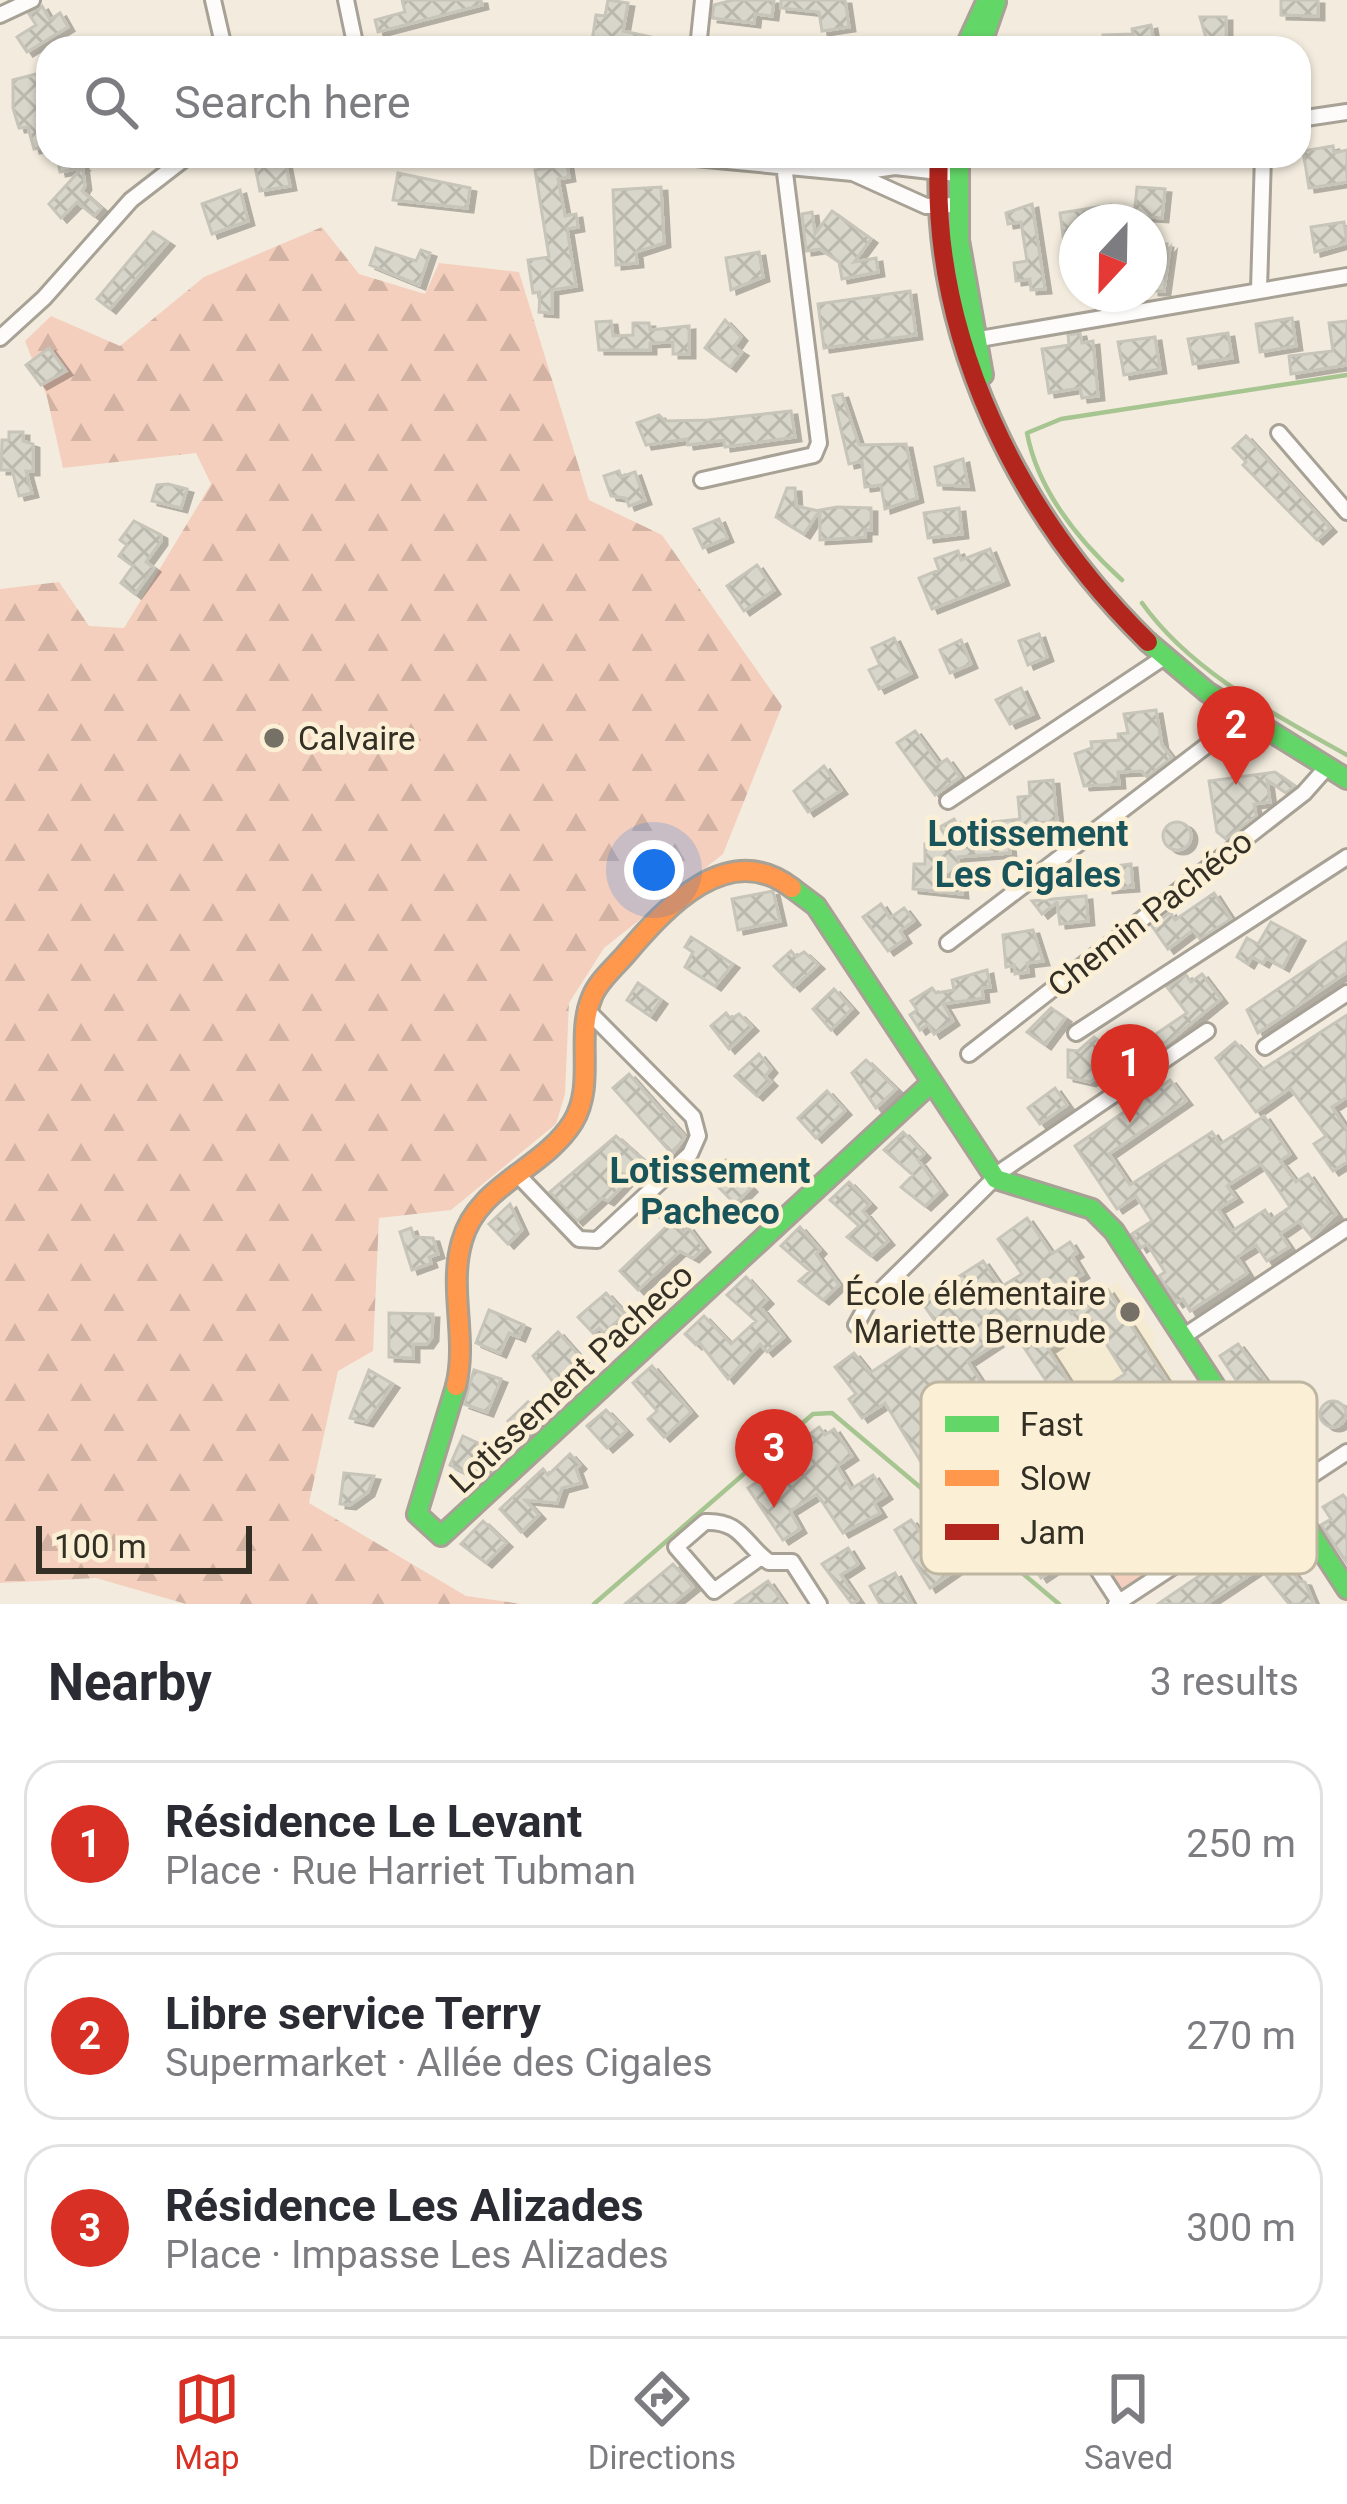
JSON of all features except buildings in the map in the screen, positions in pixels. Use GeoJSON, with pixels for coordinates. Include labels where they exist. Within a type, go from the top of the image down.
{"type":"FeatureCollection","features":[{"type":"Feature","properties":{"kind":"street"},"geometry":{"type":"LineString","coordinates":[[0,15],[32,0]]}},
{"type":"Feature","properties":{"kind":"street"},"geometry":{"type":"LineString","coordinates":[[213,0],[221,36]]}},
{"type":"Feature","properties":{"kind":"street"},"geometry":{"type":"LineString","coordinates":[[346,0],[354,36]]}},
{"type":"Feature","properties":{"kind":"street"},"geometry":{"type":"LineString","coordinates":[[699,36],[703,0]]}},
{"type":"Feature","properties":{"kind":"street"},"geometry":{"type":"LineString","coordinates":[[970,36],[987,0]]}},
{"type":"Feature","properties":{"kind":"street"},"geometry":{"type":"LineString","coordinates":[[984,36],[996,0]]}},
{"type":"Feature","properties":{"kind":"street"},"geometry":{"type":"LineString","coordinates":[[1311,117],[1347,112]]}},
{"type":"Feature","properties":{"kind":"street"},"geometry":{"type":"LineString","coordinates":[[0,338],[44,298],[130,200],[172,168]]}},
{"type":"Feature","properties":{"kind":"street"},"geometry":{"type":"LineString","coordinates":[[702,480],[814,455],[819,442],[784,168]]}},
{"type":"Feature","properties":{"kind":"street"},"geometry":{"type":"LineString","coordinates":[[810,168],[853,173],[892,168]]}},
{"type":"Feature","properties":{"kind":"street"},"geometry":{"type":"LineString","coordinates":[[939,168],[946,206],[943,273],[987,404],[1060,541],[1114,610],[1163,658],[1244,717],[1347,779]]}},
{"type":"Feature","properties":{"kind":"street"},"geometry":{"type":"LineString","coordinates":[[946,206],[957,168]]}},
{"type":"Feature","properties":{"kind":"street"},"geometry":{"type":"LineString","coordinates":[[1259,290],[1263,168]]}},
{"type":"Feature","properties":{"kind":"street"},"geometry":{"type":"LineString","coordinates":[[853,173],[926,206],[946,206]]}},
{"type":"Feature","properties":{"kind":"street"},"geometry":{"type":"LineString","coordinates":[[967,341],[1347,276]]}},
{"type":"Feature","properties":{"kind":"street"},"geometry":{"type":"LineString","coordinates":[[1280,433],[1347,512]]}},
{"type":"Feature","properties":{"kind":"street"},"geometry":{"type":"LineString","coordinates":[[948,801],[1163,658]]}},
{"type":"Feature","properties":{"kind":"street"},"geometry":{"type":"LineString","coordinates":[[948,944],[1244,717]]}},
{"type":"Feature","properties":{"kind":"street","name":"Chemin Pachéco"},"geometry":{"type":"LineString","coordinates":[[969,1054],[1304,793],[1327,767]]}},
{"type":"Feature","properties":{"kind":"street"},"geometry":{"type":"LineString","coordinates":[[1076,1034],[1347,857]]}},
{"type":"Feature","properties":{"kind":"street"},"geometry":{"type":"LineString","coordinates":[[516,1173],[579,1239],[597,1240],[689,1154],[698,1136],[693,1117],[586,1009],[593,992],[684,890],[723,870],[771,874],[792,882],[815,906],[996,1179],[1102,1215],[1213,1382]]}},
{"type":"Feature","properties":{"kind":"street"},"geometry":{"type":"LineString","coordinates":[[1265,1047],[1347,993]]}},
{"type":"Feature","properties":{"kind":"street","name":"Lotissement Pacheco"},"geometry":{"type":"LineString","coordinates":[[586,1009],[586,1082],[579,1113],[468,1222],[459,1249],[461,1366],[420,1481],[417,1514],[441,1536],[930,1084]]}},
{"type":"Feature","properties":{"kind":"street"},"geometry":{"type":"LineString","coordinates":[[856,1325],[868,1303],[956,1211],[1207,1031]]}},
{"type":"Feature","properties":{"kind":"street"},"geometry":{"type":"LineString","coordinates":[[1184,1336],[1346,1226]]}},
{"type":"Feature","properties":{"kind":"street"},"geometry":{"type":"LineString","coordinates":[[1317,1472],[1347,1452]]}},
{"type":"Feature","properties":{"kind":"street"},"geometry":{"type":"LineString","coordinates":[[761,1557],[714,1591],[676,1547],[705,1522],[741,1530],[761,1557],[792,1562],[819,1604]]}},
{"type":"Feature","properties":{"kind":"street"},"geometry":{"type":"LineString","coordinates":[[1317,1544],[1347,1588]]}},
{"type":"Feature","properties":{"kind":"street"},"geometry":{"type":"LineString","coordinates":[[1099,1574],[1118,1603],[1162,1574]]}},
{"type":"Feature","properties":{"kind":"shaded area"},"geometry":{"type":"Polygon","coordinates":[[[1118,1282],[1155,1335],[1153,1344],[1176,1382],[1046,1382],[1023,1346],[1118,1282]]]}},
{"type":"Feature","properties":{"kind":"green space"},"geometry":{"type":"Polygon","coordinates":[[[322,227],[359,274],[425,294],[439,263],[519,272],[589,500],[662,535],[782,706],[723,854],[604,948],[569,1003],[565,1094],[556,1124],[451,1210],[379,1218],[373,1351],[338,1371],[309,1503],[466,1596],[522,1604],[186,1604],[96,1578],[0,1583],[0,589],[59,582],[89,626],[124,628],[211,484],[196,453],[63,468],[47,397],[25,341],[51,316],[120,346],[204,277],[322,227]]]}},
{"type":"Feature","properties":{"kind":"green space"},"geometry":{"type":"Polygon","coordinates":[[[1111,1574],[1148,1574],[1122,1591],[1111,1574]]]}},
{"type":"Feature","properties":{"kind":"waterway"},"geometry":{"type":"LineString","coordinates":[[1122,580],[1062,514],[1040,475],[1027,433],[1061,419],[1347,375]]}},
{"type":"Feature","properties":{"kind":"waterway"},"geometry":{"type":"LineString","coordinates":[[1142,603],[1209,671],[1347,755]]}},
{"type":"Feature","properties":{"kind":"waterway"},"geometry":{"type":"LineString","coordinates":[[594,1604],[813,1414],[832,1413],[921,1488]]}},
{"type":"Feature","properties":{"kind":"waterway"},"geometry":{"type":"LineString","coordinates":[[1023,1574],[1059,1604]]}},
{"type":"Feature","properties":{"kind":"traffic: fast"},"geometry":{"type":"LineString","coordinates":[[970,36],[987,0]]}},
{"type":"Feature","properties":{"kind":"traffic: fast"},"geometry":{"type":"LineString","coordinates":[[984,36],[996,2]]}},
{"type":"Feature","properties":{"kind":"traffic: fast"},"geometry":{"type":"LineString","coordinates":[[959,168],[959,240],[983,375]]}},
{"type":"Feature","properties":{"kind":"traffic: fast"},"geometry":{"type":"LineString","coordinates":[[1148,642],[1207,692],[1347,779]]}},
{"type":"Feature","properties":{"kind":"traffic: fast"},"geometry":{"type":"LineString","coordinates":[[792,888],[816,906],[996,1179],[1092,1209],[1114,1231],[1212,1382]]}},
{"type":"Feature","properties":{"kind":"traffic: fast"},"geometry":{"type":"LineString","coordinates":[[456,1386],[417,1514],[441,1536],[930,1084]]}},
{"type":"Feature","properties":{"kind":"traffic: fast"},"geometry":{"type":"LineString","coordinates":[[1317,1543],[1347,1589]]}},
{"type":"Feature","properties":{"kind":"traffic: slow"},"geometry":{"type":"LineString","coordinates":[[456,1386],[462,1241],[482,1205],[546,1153],[573,1122],[583,1092],[587,1012],[598,985],[660,917],[700,885],[745,871],[768,875],[792,888]]}},
{"type":"Feature","properties":{"kind":"traffic: jam"},"geometry":{"type":"LineString","coordinates":[[939,168],[940,224],[950,291],[967,357],[992,420],[1060,538],[1148,642]]}},
{"type":"Feature","properties":{"kind":"place","name":"Calvaire"},"geometry":{"type":"Point","coordinates":[274,738]}},
{"type":"Feature","properties":{"kind":"place","name":"Libre service Terry"},"geometry":{"type":"Point","coordinates":[1236,785]}},
{"type":"Feature","properties":{"kind":"place","name":"Résidence Le Levant"},"geometry":{"type":"Point","coordinates":[1130,1123]}},
{"type":"Feature","properties":{"kind":"place","name":"École élémentaire Mariette Bernude"},"geometry":{"type":"Point","coordinates":[1130,1312]}},
{"type":"Feature","properties":{"kind":"place","name":"Résidence Les Alizades"},"geometry":{"type":"Point","coordinates":[774,1508]}},
{"type":"Feature","properties":{"kind":"district","name":"Lotissement Les Cigales"},"geometry":{"type":"Point","coordinates":[1028,854]}},
{"type":"Feature","properties":{"kind":"district","name":"Lotissement Pacheco"},"geometry":{"type":"Point","coordinates":[710,1192]}}]}
